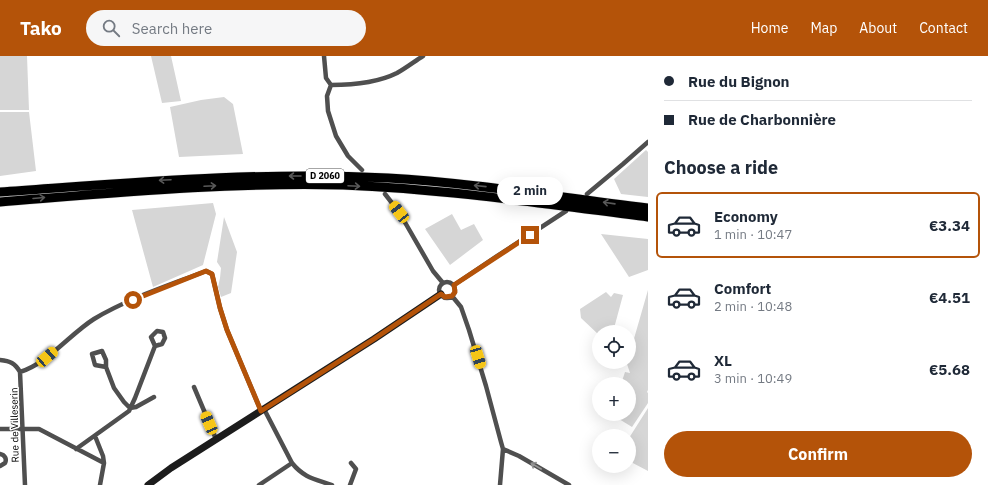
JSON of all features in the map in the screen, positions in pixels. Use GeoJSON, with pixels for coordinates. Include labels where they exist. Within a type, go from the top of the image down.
{"type":"FeatureCollection","features":[{"type":"Feature","properties":{"kind":"highway","name":"D 2060"},"geometry":{"type":"LineString","coordinates":[[0,192],[217,177],[340,176],[444,182],[648,208]]}},
{"type":"Feature","properties":{"kind":"highway","name":"D 2060"},"geometry":{"type":"LineString","coordinates":[[0,202],[216,186],[343,185],[406,188],[461,193],[648,217]]}},
{"type":"Feature","properties":{"kind":"street"},"geometry":{"type":"LineString","coordinates":[[324,56],[326,78],[331,85]]}},
{"type":"Feature","properties":{"kind":"street"},"geometry":{"type":"LineString","coordinates":[[331,85],[365,83],[379,80],[397,73],[423,56]]}},
{"type":"Feature","properties":{"kind":"street"},"geometry":{"type":"LineString","coordinates":[[331,85],[327,96],[328,111],[336,136],[348,156],[362,170]]}},
{"type":"Feature","properties":{"kind":"street"},"geometry":{"type":"LineString","coordinates":[[587,194],[648,142]]}},
{"type":"Feature","properties":{"kind":"street"},"geometry":{"type":"LineString","coordinates":[[385,194],[399,212],[433,271],[443,282],[451,282],[454,285],[455,292],[452,296]]}},
{"type":"Feature","properties":{"kind":"street"},"geometry":{"type":"LineString","coordinates":[[454,285],[566,212]]}},
{"type":"Feature","properties":{"kind":"street"},"geometry":{"type":"LineString","coordinates":[[20,372],[29,370],[93,320],[111,310],[206,271],[209,272],[212,274],[227,330],[262,410],[292,464],[302,474],[332,485]]}},
{"type":"Feature","properties":{"kind":"street"},"geometry":{"type":"LineString","coordinates":[[441,294],[440,286],[443,282]]}},
{"type":"Feature","properties":{"kind":"street"},"geometry":{"type":"LineString","coordinates":[[441,294],[445,297],[452,296]]}},
{"type":"Feature","properties":{"kind":"street"},"geometry":{"type":"LineString","coordinates":[[148,485],[171,468],[374,339],[441,294]]}},
{"type":"Feature","properties":{"kind":"street"},"geometry":{"type":"LineString","coordinates":[[452,296],[461,307],[469,330],[503,449],[500,485]]}},
{"type":"Feature","properties":{"kind":"street"},"geometry":{"type":"LineString","coordinates":[[76,449],[129,411],[136,398],[155,346]]}},
{"type":"Feature","properties":{"kind":"street","name":"Rue de Villeserin"},"geometry":{"type":"LineString","coordinates":[[0,360],[10,361],[16,365],[20,372],[24,485]]}},
{"type":"Feature","properties":{"kind":"street"},"geometry":{"type":"LineString","coordinates":[[106,367],[114,388],[130,408]]}},
{"type":"Feature","properties":{"kind":"street"},"geometry":{"type":"LineString","coordinates":[[194,387],[216,439]]}},
{"type":"Feature","properties":{"kind":"street"},"geometry":{"type":"LineString","coordinates":[[130,408],[136,407],[154,398]]}},
{"type":"Feature","properties":{"kind":"street"},"geometry":{"type":"LineString","coordinates":[[0,429],[39,430],[104,463]]}},
{"type":"Feature","properties":{"kind":"street"},"geometry":{"type":"LineString","coordinates":[[95,436],[103,456],[104,463],[100,485]]}},
{"type":"Feature","properties":{"kind":"street"},"geometry":{"type":"LineString","coordinates":[[503,449],[519,456],[569,485]]}},
{"type":"Feature","properties":{"kind":"street"},"geometry":{"type":"LineString","coordinates":[[0,454],[6,459],[5,463],[0,466]]}},
{"type":"Feature","properties":{"kind":"street"},"geometry":{"type":"LineString","coordinates":[[350,485],[356,469],[351,463]]}},
{"type":"Feature","properties":{"kind":"street"},"geometry":{"type":"LineString","coordinates":[[259,485],[292,464]]}},
{"type":"Feature","properties":{"kind":"shaded area"},"geometry":{"type":"Polygon","coordinates":[[[0,56],[27,56],[29,110],[0,110],[0,56]]]}},
{"type":"Feature","properties":{"kind":"shaded area"},"geometry":{"type":"Polygon","coordinates":[[[151,56],[171,56],[181,101],[162,103],[151,56]]]}},
{"type":"Feature","properties":{"kind":"shaded area"},"geometry":{"type":"Polygon","coordinates":[[[224,97],[233,104],[243,154],[179,157],[170,107],[201,100],[224,97]]]}},
{"type":"Feature","properties":{"kind":"shaded area"},"geometry":{"type":"Polygon","coordinates":[[[0,112],[29,112],[36,171],[0,176],[0,112]]]}},
{"type":"Feature","properties":{"kind":"shaded area"},"geometry":{"type":"Polygon","coordinates":[[[646,150],[648,152],[648,197],[621,194],[614,179],[646,150]]]}},
{"type":"Feature","properties":{"kind":"shaded area"},"geometry":{"type":"Polygon","coordinates":[[[213,203],[216,214],[203,265],[153,287],[132,210],[213,203]]]}},
{"type":"Feature","properties":{"kind":"shaded area"},"geometry":{"type":"Polygon","coordinates":[[[452,214],[461,230],[474,224],[483,240],[450,265],[425,229],[452,214]]]}},
{"type":"Feature","properties":{"kind":"shaded area"},"geometry":{"type":"Polygon","coordinates":[[[224,217],[237,252],[231,293],[221,297],[218,287],[221,268],[217,262],[224,217]]]}},
{"type":"Feature","properties":{"kind":"shaded area"},"geometry":{"type":"Polygon","coordinates":[[[601,234],[648,239],[648,270],[629,277],[601,234]]]}},
{"type":"Feature","properties":{"kind":"shaded area"},"geometry":{"type":"Polygon","coordinates":[[[648,290],[648,403],[636,421],[636,377],[623,377],[625,372],[630,373],[629,369],[636,369],[636,332],[648,290]]]}},
{"type":"Feature","properties":{"kind":"shaded area"},"geometry":{"type":"Polygon","coordinates":[[[606,292],[611,297],[614,293],[623,295],[615,325],[592,325],[592,328],[581,318],[580,309],[606,292]]]}},
{"type":"Feature","properties":{"kind":"shaded area"},"geometry":{"type":"Polygon","coordinates":[[[648,408],[648,471],[636,465],[636,429],[635,429],[648,408]]]}},
{"type":"Feature","properties":{"kind":"shaded area"},"geometry":{"type":"Polygon","coordinates":[[[622,421],[636,421],[632,427],[622,421]]]}},
{"type":"Feature","properties":{"kind":"route"},"geometry":{"type":"LineString","coordinates":[[133,300],[206,271],[212,274],[227,330],[243,365],[256,402],[261,411],[374,339],[441,294],[442,296],[448,298],[452,296],[456,290],[454,285],[530,235]]}}]}
